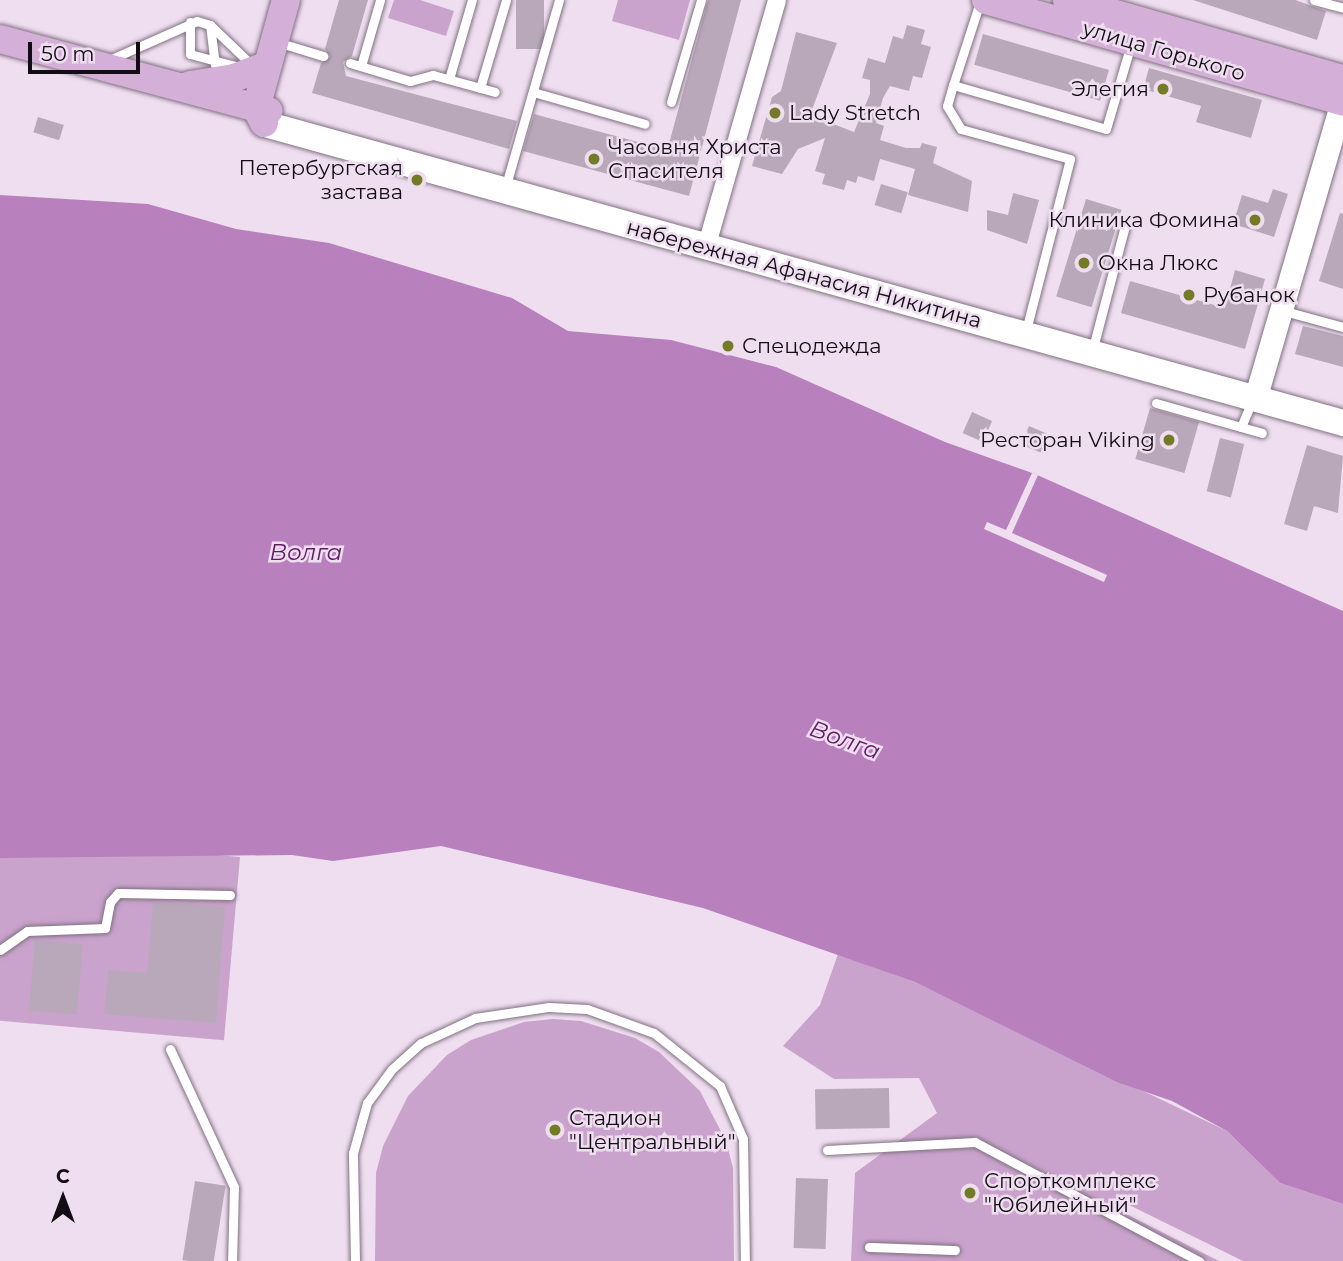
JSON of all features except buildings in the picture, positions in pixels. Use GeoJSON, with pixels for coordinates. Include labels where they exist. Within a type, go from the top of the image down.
{"type":"FeatureCollection","features":[{"type":"Feature","properties":{"kind":"main road"},"geometry":{"type":"LineString","coordinates":[[258,112],[286,0]]}},
{"type":"Feature","properties":{"kind":"main road"},"geometry":{"type":"LineString","coordinates":[[271,60],[299,0]]}},
{"type":"Feature","properties":{"kind":"main road","name":"улица Горького"},"geometry":{"type":"LineString","coordinates":[[986,0],[1135,24]]}},
{"type":"Feature","properties":{"kind":"main road","name":"улица Горького"},"geometry":{"type":"LineString","coordinates":[[1068,0],[1343,95]]}},
{"type":"Feature","properties":{"kind":"main road"},"geometry":{"type":"LineString","coordinates":[[0,39],[176,86],[258,112]]}},
{"type":"Feature","properties":{"kind":"main road"},"geometry":{"type":"LineString","coordinates":[[0,52],[258,112]]}},
{"type":"Feature","properties":{"kind":"main road"},"geometry":{"type":"LineString","coordinates":[[176,86],[219,71],[271,60]]}},
{"type":"Feature","properties":{"kind":"main road","name":"набережная Афанасия Никитина"},"geometry":{"type":"LineString","coordinates":[[258,112],[1095,340],[1343,423]]}},
{"type":"Feature","properties":{"kind":"main road","name":"набережная Афанасия Никитина"},"geometry":{"type":"LineString","coordinates":[[258,112],[1257,393],[1343,409]]}},
{"type":"Feature","properties":{"kind":"street"},"geometry":{"type":"LineString","coordinates":[[710,234],[777,0]]}},
{"type":"Feature","properties":{"kind":"street"},"geometry":{"type":"LineString","coordinates":[[1257,393],[1343,95]]}},
{"type":"Feature","properties":{"kind":"lane"},"geometry":{"type":"LineString","coordinates":[[361,66],[380,0]]}},
{"type":"Feature","properties":{"kind":"lane"},"geometry":{"type":"LineString","coordinates":[[449,79],[472,0]]}},
{"type":"Feature","properties":{"kind":"lane"},"geometry":{"type":"LineString","coordinates":[[480,88],[506,0]]}},
{"type":"Feature","properties":{"kind":"lane"},"geometry":{"type":"LineString","coordinates":[[508,178],[559,0]]}},
{"type":"Feature","properties":{"kind":"lane"},"geometry":{"type":"LineString","coordinates":[[671,102],[701,0]]}},
{"type":"Feature","properties":{"kind":"lane"},"geometry":{"type":"LineString","coordinates":[[980,0],[947,106],[961,129],[1070,159],[1028,322]]}},
{"type":"Feature","properties":{"kind":"lane"},"geometry":{"type":"LineString","coordinates":[[1314,0],[1343,8]]}},
{"type":"Feature","properties":{"kind":"lane"},"geometry":{"type":"LineString","coordinates":[[95,64],[190,22],[210,25],[271,60],[323,56]]}},
{"type":"Feature","properties":{"kind":"lane"},"geometry":{"type":"LineString","coordinates":[[190,22],[190,54],[219,71],[258,112]]}},
{"type":"Feature","properties":{"kind":"lane"},"geometry":{"type":"LineString","coordinates":[[953,85],[1106,130],[1135,24]]}},
{"type":"Feature","properties":{"kind":"lane"},"geometry":{"type":"LineString","coordinates":[[210,25],[219,71]]}},
{"type":"Feature","properties":{"kind":"lane"},"geometry":{"type":"LineString","coordinates":[[350,64],[411,81],[433,75],[495,92]]}},
{"type":"Feature","properties":{"kind":"lane"},"geometry":{"type":"LineString","coordinates":[[533,92],[645,124]]}},
{"type":"Feature","properties":{"kind":"lane"},"geometry":{"type":"LineString","coordinates":[[1095,340],[1125,226]]}},
{"type":"Feature","properties":{"kind":"lane"},"geometry":{"type":"LineString","coordinates":[[1281,310],[1343,327]]}},
{"type":"Feature","properties":{"kind":"lane"},"geometry":{"type":"LineString","coordinates":[[1241,427],[1257,393]]}},
{"type":"Feature","properties":{"kind":"lane"},"geometry":{"type":"LineString","coordinates":[[1156,403],[1262,433]]}},
{"type":"Feature","properties":{"kind":"lane"},"geometry":{"type":"LineString","coordinates":[[0,950],[27,931],[105,928],[110,902],[118,893],[230,895]]}},
{"type":"Feature","properties":{"kind":"lane"},"geometry":{"type":"LineString","coordinates":[[355,1261],[353,1153],[367,1103],[392,1069],[421,1043],[475,1018],[549,1007],[587,1009],[654,1033],[720,1086],[743,1139],[745,1261]]}},
{"type":"Feature","properties":{"kind":"lane"},"geometry":{"type":"LineString","coordinates":[[170,1049],[234,1186],[232,1261]]}},
{"type":"Feature","properties":{"kind":"lane"},"geometry":{"type":"LineString","coordinates":[[827,1150],[975,1142],[1199,1261]]}},
{"type":"Feature","properties":{"kind":"lane"},"geometry":{"type":"LineString","coordinates":[[869,1247],[955,1250]]}},
{"type":"Feature","properties":{"kind":"shaded area"},"geometry":{"type":"Polygon","coordinates":[[[394,0],[420,0],[454,11],[446,36],[388,18],[394,0]]]}},
{"type":"Feature","properties":{"kind":"shaded area"},"geometry":{"type":"Polygon","coordinates":[[[618,0],[690,0],[679,40],[612,21],[618,0]]]}},
{"type":"Feature","properties":{"kind":"shaded area"},"geometry":{"type":"Polygon","coordinates":[[[1,836],[240,857],[224,1040],[0,1021],[1,836]]]}},
{"type":"Feature","properties":{"kind":"shaded area"},"geometry":{"type":"Polygon","coordinates":[[[838,954],[915,982],[1227,1131],[1280,1183],[1343,1204],[1343,1261],[1243,1261],[1125,1203],[1122,1212],[1219,1261],[851,1261],[855,1173],[937,1113],[919,1078],[834,1079],[783,1046],[820,1005],[838,954]]]}},
{"type":"Feature","properties":{"kind":"shaded area","name":"Стадион \"Центральный\""},"geometry":{"type":"Polygon","coordinates":[[[553,1019],[581,1021],[635,1038],[659,1052],[700,1091],[726,1141],[733,1168],[734,1261],[375,1261],[376,1173],[383,1146],[408,1096],[447,1055],[471,1040],[524,1022],[553,1019]]]}},
{"type":"Feature","properties":{"kind":"water","name":"Волга"},"geometry":{"type":"Polygon","coordinates":[[[0,195],[148,204],[236,229],[329,243],[512,298],[568,331],[671,340],[776,367],[945,442],[1035,474],[1343,611],[1343,1204],[1280,1183],[1227,1131],[1172,1101],[1117,1082],[915,982],[703,908],[441,846],[333,861],[292,855],[0,858],[0,195]]]}},
{"type":"Feature","properties":{"kind":"pier"},"geometry":{"type":"Polygon","coordinates":[[[1032,473],[1038,475],[1012,533],[1107,575],[1104,582],[984,529],[987,522],[1006,530],[1032,473]]]}},
{"type":"Feature","properties":{"kind":"place","name":"Элегия"},"geometry":{"type":"Point","coordinates":[1163,89]}},
{"type":"Feature","properties":{"kind":"place","name":"Lady Stretch"},"geometry":{"type":"Point","coordinates":[775,113]}},
{"type":"Feature","properties":{"kind":"place","name":"Часовня Христа Спасителя"},"geometry":{"type":"Point","coordinates":[594,159]}},
{"type":"Feature","properties":{"kind":"place","name":"Петербургская застава"},"geometry":{"type":"Point","coordinates":[417,180]}},
{"type":"Feature","properties":{"kind":"place","name":"Клиника Фомина"},"geometry":{"type":"Point","coordinates":[1255,220]}},
{"type":"Feature","properties":{"kind":"place","name":"Окна Люкс"},"geometry":{"type":"Point","coordinates":[1084,263]}},
{"type":"Feature","properties":{"kind":"place","name":"Рубанок"},"geometry":{"type":"Point","coordinates":[1189,295]}},
{"type":"Feature","properties":{"kind":"place","name":"Спецодежда"},"geometry":{"type":"Point","coordinates":[728,346]}},
{"type":"Feature","properties":{"kind":"place","name":"Ресторан Viking"},"geometry":{"type":"Point","coordinates":[1169,440]}},
{"type":"Feature","properties":{"kind":"place","name":"Стадион \"Центральный\""},"geometry":{"type":"Point","coordinates":[555,1130]}},
{"type":"Feature","properties":{"kind":"place","name":"Спорткомплекс \"Юбилейный\""},"geometry":{"type":"Point","coordinates":[970,1193]}}]}
